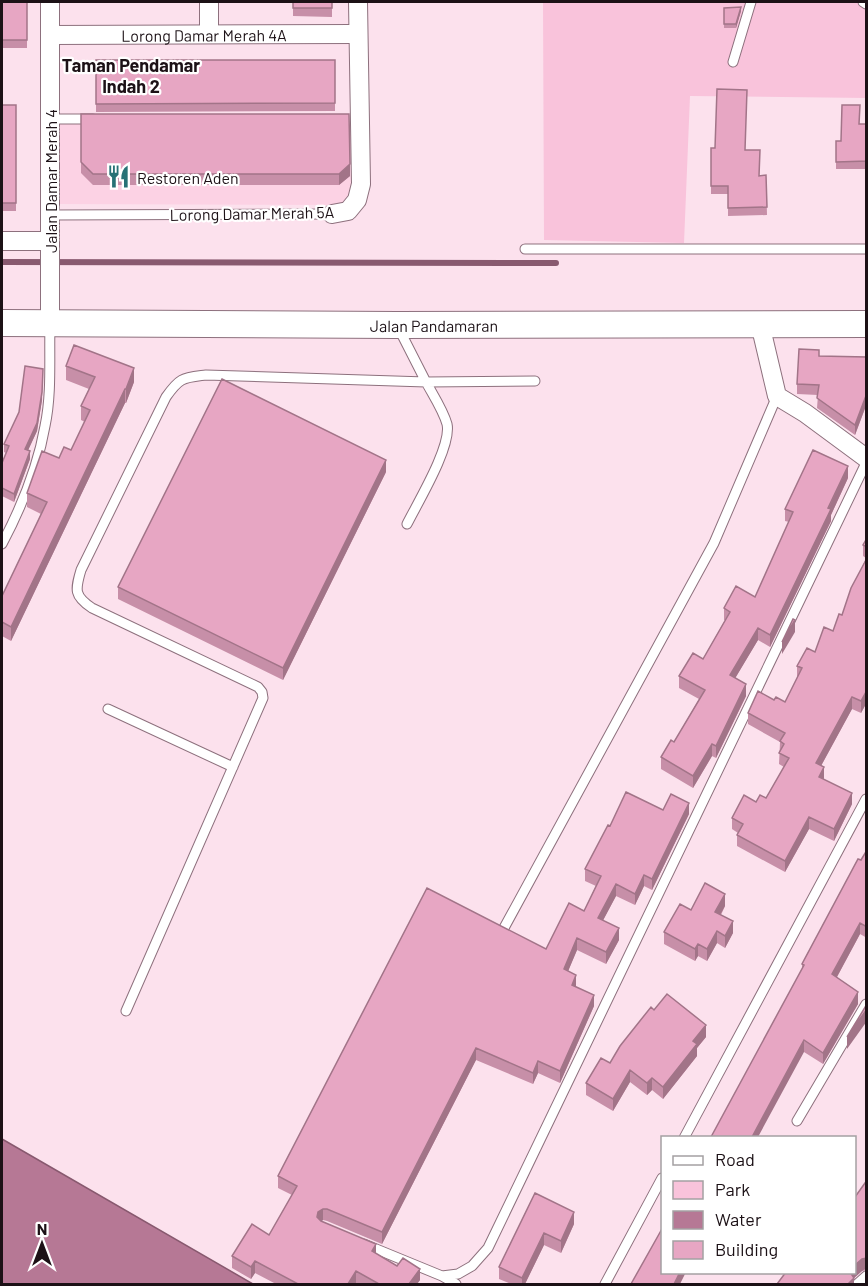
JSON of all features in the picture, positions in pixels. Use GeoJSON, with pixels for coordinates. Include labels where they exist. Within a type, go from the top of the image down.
{"type":"FeatureCollection","features":[{"type":"Feature","properties":{"kind":"main road","name":"Jalan Pandamaran"},"geometry":{"type":"LineString","coordinates":[[2,324],[867,324]]}},
{"type":"Feature","properties":{"kind":"street","name":"Jalan Damar Merah 4"},"geometry":{"type":"LineString","coordinates":[[50,2],[50,324]]}},
{"type":"Feature","properties":{"kind":"street"},"geometry":{"type":"LineString","coordinates":[[209,2],[209,34]]}},
{"type":"Feature","properties":{"kind":"street","name":"Lorong Damar Merah 5A"},"geometry":{"type":"LineString","coordinates":[[332,214],[348,211],[357,200],[361,184],[353,118],[358,2]]}},
{"type":"Feature","properties":{"kind":"street","name":"Lorong Damar Merah 4A"},"geometry":{"type":"LineString","coordinates":[[50,34],[358,34]]}},
{"type":"Feature","properties":{"kind":"street"},"geometry":{"type":"LineString","coordinates":[[2,241],[50,248]]}},
{"type":"Feature","properties":{"kind":"street"},"geometry":{"type":"LineString","coordinates":[[760,324],[777,396],[806,413],[867,458]]}},
{"type":"Feature","properties":{"kind":"lane"},"geometry":{"type":"LineString","coordinates":[[733,62],[751,2]]}},
{"type":"Feature","properties":{"kind":"lane"},"geometry":{"type":"LineString","coordinates":[[50,119],[98,118]]}},
{"type":"Feature","properties":{"kind":"lane","name":"Lorong Damar Merah 5A"},"geometry":{"type":"LineString","coordinates":[[50,215],[332,214]]}},
{"type":"Feature","properties":{"kind":"lane"},"geometry":{"type":"LineString","coordinates":[[525,249],[867,249]]}},
{"type":"Feature","properties":{"kind":"lane"},"geometry":{"type":"LineString","coordinates":[[2,544],[32,474],[45,426],[49,387],[50,324]]}},
{"type":"Feature","properties":{"kind":"lane"},"geometry":{"type":"LineString","coordinates":[[397,325],[447,425],[447,440],[407,524]]}},
{"type":"Feature","properties":{"kind":"lane"},"geometry":{"type":"LineString","coordinates":[[126,1011],[263,698],[258,687],[92,609],[80,601],[78,582],[81,570],[166,397],[176,383],[186,378],[206,375],[426,382],[535,381]]}},
{"type":"Feature","properties":{"kind":"lane"},"geometry":{"type":"LineString","coordinates":[[504,928],[714,543],[777,396]]}},
{"type":"Feature","properties":{"kind":"lane"},"geometry":{"type":"LineString","coordinates":[[442,1276],[458,1274],[472,1266],[488,1248],[867,463]]}},
{"type":"Feature","properties":{"kind":"lane"},"geometry":{"type":"LineString","coordinates":[[108,709],[233,767]]}},
{"type":"Feature","properties":{"kind":"lane"},"geometry":{"type":"LineString","coordinates":[[685,1136],[867,799]]}},
{"type":"Feature","properties":{"kind":"lane"},"geometry":{"type":"LineString","coordinates":[[796,1121],[867,1004]]}},
{"type":"Feature","properties":{"kind":"lane"},"geometry":{"type":"LineString","coordinates":[[605,1284],[661,1182]]}},
{"type":"Feature","properties":{"kind":"lane"},"geometry":{"type":"LineString","coordinates":[[357,1241],[456,1284]]}},
{"type":"Feature","properties":{"kind":"lane"},"geometry":{"type":"LineString","coordinates":[[858,1284],[867,1276]]}},
{"type":"Feature","properties":{"kind":"shaded area"},"geometry":{"type":"Polygon","coordinates":[[[56,123],[353,123],[354,185],[344,205],[57,204],[56,123]]]}},
{"type":"Feature","properties":{"kind":"green space"},"geometry":{"type":"Polygon","coordinates":[[[543,2],[866,2],[866,98],[690,96],[684,243],[544,240],[543,2]]]}},
{"type":"Feature","properties":{"kind":"water"},"geometry":{"type":"Polygon","coordinates":[[[2,1139],[253,1284],[2,1284],[2,1139]]]}},
{"type":"Feature","properties":{"kind":"building"},"geometry":{"type":"Polygon","coordinates":[[[2,2],[27,2],[27,40],[2,40],[2,2]]]}},
{"type":"Feature","properties":{"kind":"building"},"geometry":{"type":"Polygon","coordinates":[[[293,2],[332,2],[332,8],[293,8],[293,2]]]}},
{"type":"Feature","properties":{"kind":"building"},"geometry":{"type":"Polygon","coordinates":[[[741,7],[736,24],[724,24],[724,8],[741,7]]]}},
{"type":"Feature","properties":{"kind":"building"},"geometry":{"type":"Polygon","coordinates":[[[96,60],[335,60],[335,103],[96,104],[96,60]]]}},
{"type":"Feature","properties":{"kind":"building"},"geometry":{"type":"Polygon","coordinates":[[[717,89],[747,90],[745,150],[760,150],[759,176],[766,175],[767,207],[728,208],[728,186],[711,186],[711,148],[715,148],[717,89]]]}},
{"type":"Feature","properties":{"kind":"building"},"geometry":{"type":"Polygon","coordinates":[[[2,105],[16,105],[16,203],[2,203],[2,105]]]}},
{"type":"Feature","properties":{"kind":"building"},"geometry":{"type":"Polygon","coordinates":[[[842,105],[860,105],[859,124],[867,124],[867,161],[836,162],[836,141],[841,141],[842,105]]]}},
{"type":"Feature","properties":{"kind":"building"},"geometry":{"type":"Polygon","coordinates":[[[81,114],[349,114],[350,164],[339,174],[93,174],[81,162],[81,114]]]}},
{"type":"Feature","properties":{"kind":"building"},"geometry":{"type":"Polygon","coordinates":[[[74,345],[134,368],[11,627],[2,622],[2,596],[47,502],[27,493],[42,451],[59,458],[64,447],[71,450],[90,410],[81,406],[95,377],[66,366],[74,345]]]}},
{"type":"Feature","properties":{"kind":"building"},"geometry":{"type":"Polygon","coordinates":[[[799,349],[819,350],[819,356],[867,357],[867,393],[855,425],[817,398],[819,385],[797,384],[799,349]]]}},
{"type":"Feature","properties":{"kind":"building"},"geometry":{"type":"Polygon","coordinates":[[[25,366],[43,369],[42,392],[37,423],[25,449],[30,451],[14,494],[2,488],[2,463],[9,446],[4,444],[19,412],[25,366]]]}},
{"type":"Feature","properties":{"kind":"building"},"geometry":{"type":"Polygon","coordinates":[[[222,379],[386,460],[283,668],[118,587],[222,379]]]}},
{"type":"Feature","properties":{"kind":"building"},"geometry":{"type":"Polygon","coordinates":[[[813,450],[848,466],[828,508],[831,509],[770,635],[758,628],[730,675],[746,684],[716,746],[712,744],[693,776],[661,757],[671,740],[674,742],[705,690],[679,676],[693,653],[703,659],[730,612],[724,608],[736,586],[755,597],[793,512],[785,509],[813,450]]]}},
{"type":"Feature","properties":{"kind":"building"},"geometry":{"type":"Polygon","coordinates":[[[867,558],[867,690],[861,701],[852,697],[816,763],[824,767],[819,777],[852,793],[834,829],[809,817],[785,861],[737,835],[743,824],[732,818],[744,795],[756,802],[760,795],[766,798],[789,758],[779,753],[784,744],[780,741],[785,733],[748,713],[758,691],[774,700],[776,697],[785,702],[802,668],[797,666],[807,648],[815,652],[824,627],[833,631],[839,614],[842,615],[851,588],[867,558]]]}},
{"type":"Feature","properties":{"kind":"building"},"geometry":{"type":"Polygon","coordinates":[[[793,619],[795,620],[782,642],[793,619]]]}},
{"type":"Feature","properties":{"kind":"building"},"geometry":{"type":"Polygon","coordinates":[[[626,792],[663,810],[671,794],[689,803],[652,879],[644,875],[635,894],[616,884],[598,918],[619,928],[606,952],[577,938],[564,969],[576,975],[572,985],[594,995],[560,1071],[538,1061],[533,1073],[476,1048],[382,1232],[327,1209],[318,1212],[317,1217],[321,1221],[376,1244],[372,1251],[397,1266],[403,1258],[420,1269],[409,1284],[379,1284],[356,1271],[348,1284],[298,1284],[255,1261],[251,1267],[232,1256],[252,1224],[269,1235],[297,1186],[278,1176],[427,888],[546,949],[569,903],[584,911],[601,876],[585,869],[608,825],[610,826],[626,792]]]}},
{"type":"Feature","properties":{"kind":"building"},"geometry":{"type":"Polygon","coordinates":[[[867,850],[867,927],[860,923],[832,974],[858,992],[823,1053],[804,1040],[753,1136],[712,1136],[804,965],[802,964],[858,859],[861,860],[867,850]]]}},
{"type":"Feature","properties":{"kind":"building"},"geometry":{"type":"Polygon","coordinates":[[[705,883],[725,894],[715,912],[733,921],[725,936],[717,931],[707,949],[698,944],[695,949],[664,932],[680,904],[691,910],[705,883]]]}},
{"type":"Feature","properties":{"kind":"building"},"geometry":{"type":"Polygon","coordinates":[[[667,994],[706,1025],[693,1041],[697,1044],[663,1087],[652,1078],[647,1083],[630,1070],[613,1099],[586,1083],[601,1058],[610,1063],[620,1046],[651,1007],[654,1010],[667,994]]]}},
{"type":"Feature","properties":{"kind":"building"},"geometry":{"type":"Polygon","coordinates":[[[867,1004],[867,1009],[847,1037],[867,1004]]]}},
{"type":"Feature","properties":{"kind":"building"},"geometry":{"type":"Polygon","coordinates":[[[865,1183],[867,1185],[867,1258],[856,1264],[856,1196],[865,1183]]]}},
{"type":"Feature","properties":{"kind":"building"},"geometry":{"type":"Polygon","coordinates":[[[535,1193],[574,1212],[561,1241],[544,1233],[522,1278],[499,1267],[535,1193]]]}},
{"type":"Feature","properties":{"kind":"building"},"geometry":{"type":"Polygon","coordinates":[[[661,1231],[661,1274],[679,1274],[674,1284],[631,1284],[661,1231]]]}},
{"type":"Feature","properties":{"kind":"building"},"geometry":{"type":"Polygon","coordinates":[[[784,1274],[851,1274],[854,1278],[848,1284],[777,1284],[784,1274]]]}},
{"type":"Feature","properties":{"kind":"waterway"},"geometry":{"type":"LineString","coordinates":[[2,262],[556,263]]}},
{"type":"Feature","properties":{"kind":"place","name":"Restoren Aden"},"geometry":{"type":"Point","coordinates":[119,177]}},
{"type":"Feature","properties":{"kind":"district","name":"Taman Pendamar Indah 2"},"geometry":{"type":"Point","coordinates":[131,76]}}]}
